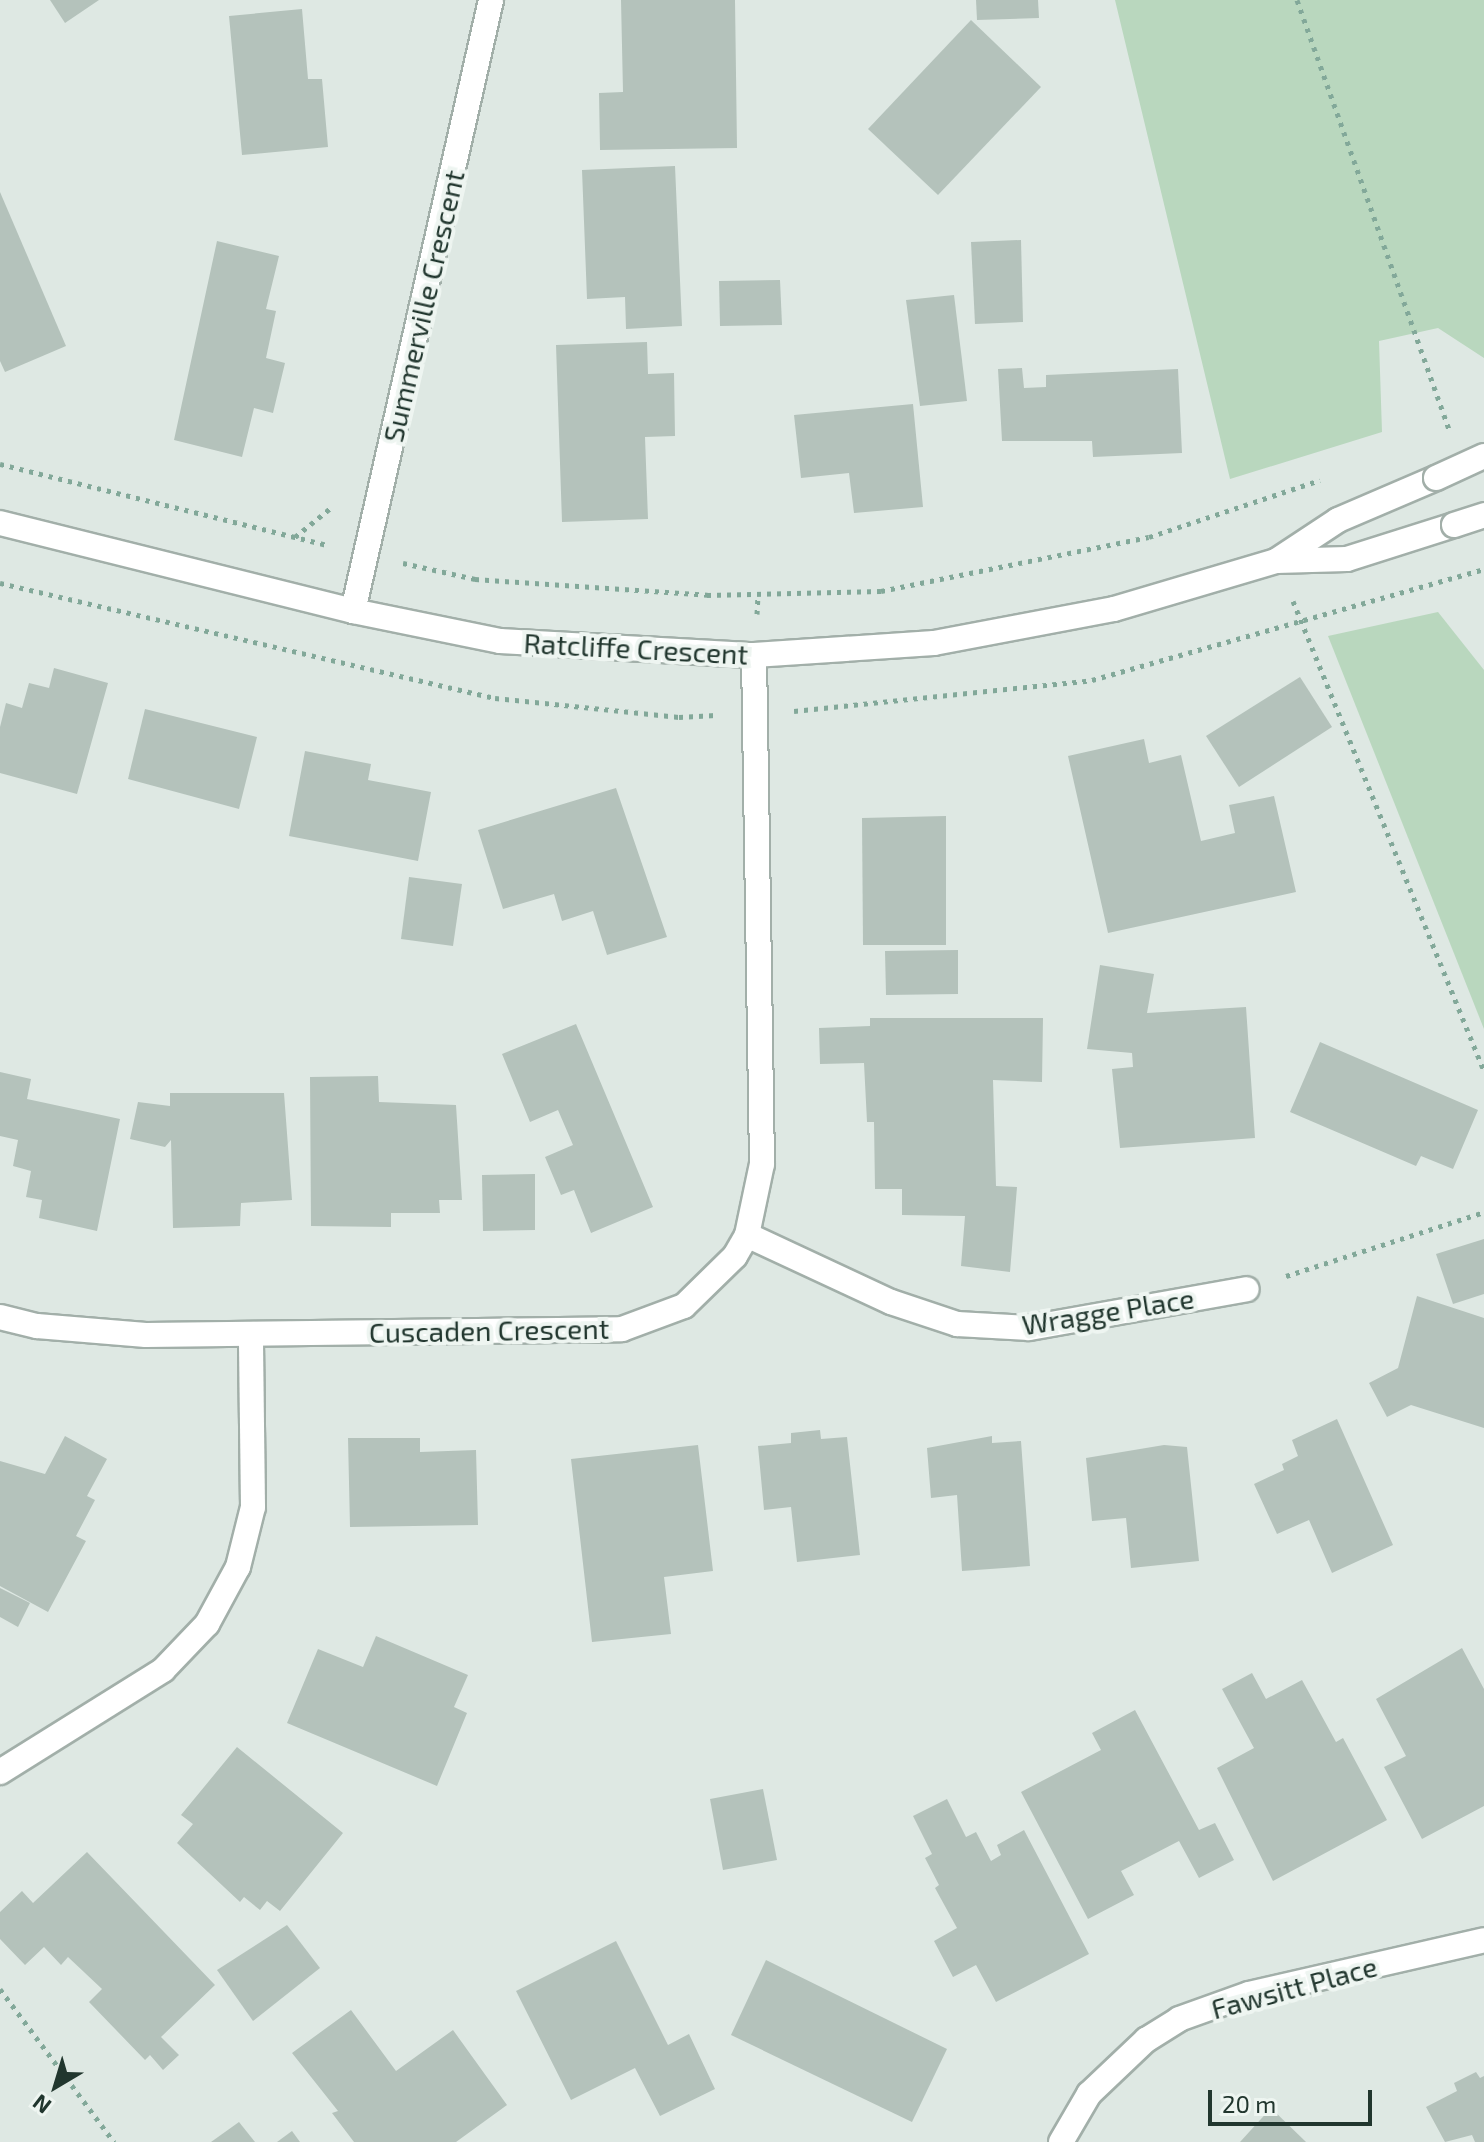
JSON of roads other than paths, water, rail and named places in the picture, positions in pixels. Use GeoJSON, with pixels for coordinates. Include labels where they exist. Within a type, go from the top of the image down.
{"type":"FeatureCollection","features":[{"type":"Feature","properties":{"kind":"street","name":"Summerville Crescent"},"geometry":{"type":"LineString","coordinates":[[353,611],[491,0]]}},
{"type":"Feature","properties":{"kind":"street","name":"Ratcliffe Crescent"},"geometry":{"type":"LineString","coordinates":[[1276,561],[1338,520],[1484,456]]}},
{"type":"Feature","properties":{"kind":"street","name":"Ratcliffe Crescent"},"geometry":{"type":"LineString","coordinates":[[0,523],[353,611],[500,641],[754,655],[934,643],[1114,609],[1276,561],[1347,559],[1484,515]]}},
{"type":"Feature","properties":{"kind":"street","name":"Cuscaden Crescent"},"geometry":{"type":"LineString","coordinates":[[0,1317],[37,1326],[146,1335],[622,1329],[684,1306],[735,1256],[747,1235],[762,1164],[754,655]]}},
{"type":"Feature","properties":{"kind":"street","name":"Wragge Place"},"geometry":{"type":"LineString","coordinates":[[747,1235],[891,1302],[957,1324],[1029,1328],[1247,1289]]}},
{"type":"Feature","properties":{"kind":"street"},"geometry":{"type":"LineString","coordinates":[[0,1772],[163,1670],[207,1624],[238,1567],[253,1507],[251,1334]]}},
{"type":"Feature","properties":{"kind":"street","name":"Fawsitt Place"},"geometry":{"type":"LineString","coordinates":[[1061,2142],[1089,2094],[1146,2040],[1179,2019],[1249,1994],[1484,1940]]}}]}
